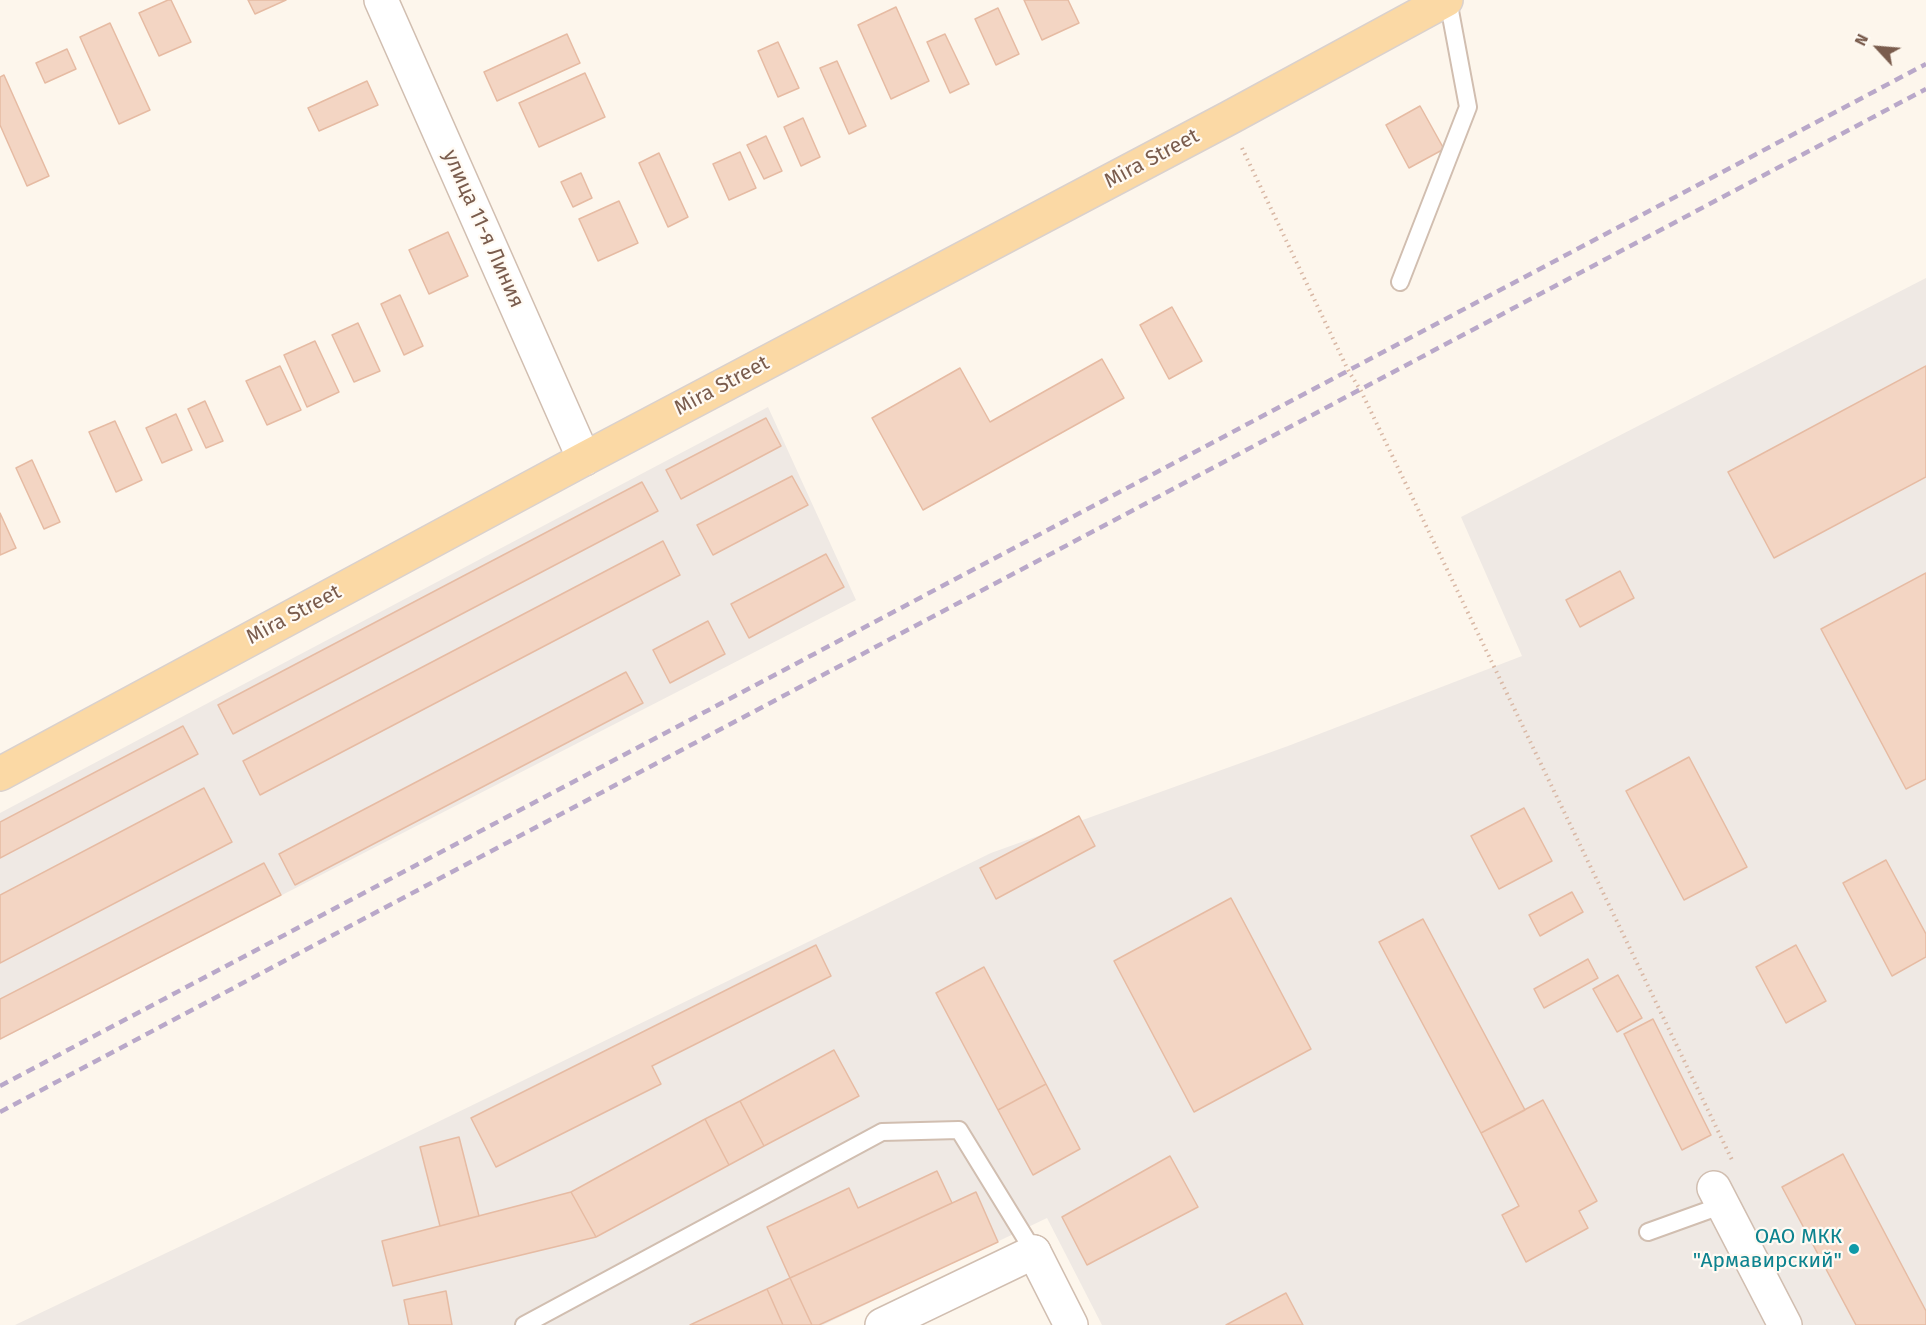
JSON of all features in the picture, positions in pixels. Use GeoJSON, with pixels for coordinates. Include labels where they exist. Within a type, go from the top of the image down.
{"type":"FeatureCollection","features":[{"type":"Feature","properties":{"kind":"main road","name":"Mira Street"},"geometry":{"type":"LineString","coordinates":[[0,774],[584,459],[1447,0]]}},
{"type":"Feature","properties":{"kind":"street","name":"улица 11-я Линия"},"geometry":{"type":"LineString","coordinates":[[381,0],[584,459]]}},
{"type":"Feature","properties":{"kind":"street"},"geometry":{"type":"LineString","coordinates":[[1718,1196],[1785,1325]]}},
{"type":"Feature","properties":{"kind":"street"},"geometry":{"type":"LineString","coordinates":[[882,1325],[1034,1251],[1071,1325]]}},
{"type":"Feature","properties":{"kind":"lane"},"geometry":{"type":"LineString","coordinates":[[1400,282],[1468,107],[1447,0]]}},
{"type":"Feature","properties":{"kind":"lane"},"geometry":{"type":"LineString","coordinates":[[524,1325],[882,1132],[959,1130],[1034,1251]]}},
{"type":"Feature","properties":{"kind":"lane"},"geometry":{"type":"LineString","coordinates":[[1648,1232],[1718,1196]]}},
{"type":"Feature","properties":{"kind":"path"},"geometry":{"type":"LineString","coordinates":[[1228,118],[1348,370],[1366,401],[1738,1171],[1718,1196]]}},
{"type":"Feature","properties":{"kind":"shaded area"},"geometry":{"type":"Polygon","coordinates":[[[1926,278],[1926,1325],[1102,1325],[1047,1218],[823,1325],[15,1325],[991,853],[1288,746],[1522,656],[1461,517],[1926,278]]]}},
{"type":"Feature","properties":{"kind":"shaded area"},"geometry":{"type":"Polygon","coordinates":[[[768,407],[856,600],[0,1040],[0,813],[768,407]]]}},
{"type":"Feature","properties":{"kind":"building"},"geometry":{"type":"Polygon","coordinates":[[[171,0],[191,42],[159,56],[139,13],[171,0]]]}},
{"type":"Feature","properties":{"kind":"building"},"geometry":{"type":"Polygon","coordinates":[[[248,0],[286,0],[255,14],[248,0]]]}},
{"type":"Feature","properties":{"kind":"building"},"geometry":{"type":"Polygon","coordinates":[[[1024,0],[1068,0],[1079,23],[1042,40],[1024,0]]]}},
{"type":"Feature","properties":{"kind":"building"},"geometry":{"type":"Polygon","coordinates":[[[896,7],[929,81],[891,99],[858,25],[896,7]]]}},
{"type":"Feature","properties":{"kind":"building"},"geometry":{"type":"Polygon","coordinates":[[[998,8],[1019,54],[996,65],[975,19],[998,8]]]}},
{"type":"Feature","properties":{"kind":"building"},"geometry":{"type":"Polygon","coordinates":[[[110,23],[150,110],[119,124],[80,37],[110,23]]]}},
{"type":"Feature","properties":{"kind":"building"},"geometry":{"type":"Polygon","coordinates":[[[567,34],[580,63],[497,101],[484,72],[567,34]]]}},
{"type":"Feature","properties":{"kind":"building"},"geometry":{"type":"Polygon","coordinates":[[[945,34],[969,84],[950,93],[927,42],[945,34]]]}},
{"type":"Feature","properties":{"kind":"building"},"geometry":{"type":"Polygon","coordinates":[[[778,42],[799,88],[778,97],[758,51],[778,42]]]}},
{"type":"Feature","properties":{"kind":"building"},"geometry":{"type":"Polygon","coordinates":[[[67,49],[76,69],[45,83],[36,63],[67,49]]]}},
{"type":"Feature","properties":{"kind":"building"},"geometry":{"type":"Polygon","coordinates":[[[837,61],[866,126],[849,134],[820,68],[837,61]]]}},
{"type":"Feature","properties":{"kind":"building"},"geometry":{"type":"Polygon","coordinates":[[[585,73],[605,117],[539,147],[519,103],[585,73]]]}},
{"type":"Feature","properties":{"kind":"building"},"geometry":{"type":"Polygon","coordinates":[[[4,75],[49,176],[27,186],[0,125],[0,77],[4,75]]]}},
{"type":"Feature","properties":{"kind":"building"},"geometry":{"type":"Polygon","coordinates":[[[367,81],[378,105],[319,131],[308,108],[367,81]]]}},
{"type":"Feature","properties":{"kind":"building"},"geometry":{"type":"Polygon","coordinates":[[[1420,106],[1444,149],[1409,168],[1386,125],[1420,106]]]}},
{"type":"Feature","properties":{"kind":"building"},"geometry":{"type":"Polygon","coordinates":[[[803,118],[820,157],[801,166],[784,127],[803,118]]]}},
{"type":"Feature","properties":{"kind":"building"},"geometry":{"type":"Polygon","coordinates":[[[766,136],[782,171],[764,179],[747,145],[766,136]]]}},
{"type":"Feature","properties":{"kind":"building"},"geometry":{"type":"Polygon","coordinates":[[[740,152],[756,188],[729,200],[713,164],[740,152]]]}},
{"type":"Feature","properties":{"kind":"building"},"geometry":{"type":"Polygon","coordinates":[[[659,153],[688,217],[668,227],[639,163],[659,153]]]}},
{"type":"Feature","properties":{"kind":"building"},"geometry":{"type":"Polygon","coordinates":[[[581,173],[592,198],[573,207],[561,182],[581,173]]]}},
{"type":"Feature","properties":{"kind":"building"},"geometry":{"type":"Polygon","coordinates":[[[619,201],[638,243],[598,261],[579,219],[619,201]]]}},
{"type":"Feature","properties":{"kind":"building"},"geometry":{"type":"Polygon","coordinates":[[[448,232],[468,276],[429,294],[409,250],[448,232]]]}},
{"type":"Feature","properties":{"kind":"building"},"geometry":{"type":"Polygon","coordinates":[[[400,295],[423,346],[404,355],[381,304],[400,295]]]}},
{"type":"Feature","properties":{"kind":"building"},"geometry":{"type":"Polygon","coordinates":[[[1172,307],[1202,361],[1169,379],[1140,325],[1172,307]]]}},
{"type":"Feature","properties":{"kind":"building"},"geometry":{"type":"Polygon","coordinates":[[[358,323],[380,371],[354,382],[332,335],[358,323]]]}},
{"type":"Feature","properties":{"kind":"building"},"geometry":{"type":"Polygon","coordinates":[[[315,341],[339,392],[307,407],[284,355],[315,341]]]}},
{"type":"Feature","properties":{"kind":"building"},"geometry":{"type":"Polygon","coordinates":[[[1102,359],[1124,398],[923,510],[872,418],[960,368],[990,422],[1102,359]]]}},
{"type":"Feature","properties":{"kind":"building"},"geometry":{"type":"Polygon","coordinates":[[[280,366],[301,410],[267,425],[246,381],[280,366]]]}},
{"type":"Feature","properties":{"kind":"building"},"geometry":{"type":"Polygon","coordinates":[[[1926,366],[1926,477],[1774,558],[1728,472],[1926,366]]]}},
{"type":"Feature","properties":{"kind":"building"},"geometry":{"type":"Polygon","coordinates":[[[205,401],[223,441],[206,448],[188,409],[205,401]]]}},
{"type":"Feature","properties":{"kind":"building"},"geometry":{"type":"Polygon","coordinates":[[[176,414],[192,450],[162,463],[146,428],[176,414]]]}},
{"type":"Feature","properties":{"kind":"building"},"geometry":{"type":"Polygon","coordinates":[[[766,418],[781,446],[681,499],[666,470],[766,418]]]}},
{"type":"Feature","properties":{"kind":"building"},"geometry":{"type":"Polygon","coordinates":[[[115,421],[142,480],[116,492],[89,432],[115,421]]]}},
{"type":"Feature","properties":{"kind":"building"},"geometry":{"type":"Polygon","coordinates":[[[32,460],[60,522],[44,529],[16,468],[32,460]]]}},
{"type":"Feature","properties":{"kind":"building"},"geometry":{"type":"Polygon","coordinates":[[[792,476],[808,505],[713,555],[697,525],[792,476]]]}},
{"type":"Feature","properties":{"kind":"building"},"geometry":{"type":"Polygon","coordinates":[[[642,482],[658,511],[233,734],[218,705],[642,482]]]}},
{"type":"Feature","properties":{"kind":"building"},"geometry":{"type":"Polygon","coordinates":[[[0,513],[16,548],[0,555],[0,513]]]}},
{"type":"Feature","properties":{"kind":"building"},"geometry":{"type":"Polygon","coordinates":[[[663,541],[680,575],[260,795],[243,761],[663,541]]]}},
{"type":"Feature","properties":{"kind":"building"},"geometry":{"type":"Polygon","coordinates":[[[826,554],[844,587],[749,638],[731,604],[826,554]]]}},
{"type":"Feature","properties":{"kind":"building"},"geometry":{"type":"Polygon","coordinates":[[[1620,571],[1634,598],[1580,627],[1566,600],[1620,571]]]}},
{"type":"Feature","properties":{"kind":"building"},"geometry":{"type":"Polygon","coordinates":[[[1926,573],[1926,779],[1906,789],[1821,629],[1926,573]]]}},
{"type":"Feature","properties":{"kind":"building"},"geometry":{"type":"Polygon","coordinates":[[[708,621],[725,654],[670,683],[653,650],[708,621]]]}},
{"type":"Feature","properties":{"kind":"building"},"geometry":{"type":"Polygon","coordinates":[[[626,672],[643,703],[295,885],[279,854],[626,672]]]}},
{"type":"Feature","properties":{"kind":"building"},"geometry":{"type":"Polygon","coordinates":[[[183,726],[198,754],[0,858],[0,822],[183,726]]]}},
{"type":"Feature","properties":{"kind":"building"},"geometry":{"type":"Polygon","coordinates":[[[1689,757],[1747,867],[1684,900],[1626,791],[1689,757]]]}},
{"type":"Feature","properties":{"kind":"building"},"geometry":{"type":"Polygon","coordinates":[[[204,788],[232,842],[0,963],[0,895],[204,788]]]}},
{"type":"Feature","properties":{"kind":"building"},"geometry":{"type":"Polygon","coordinates":[[[1524,808],[1552,861],[1499,889],[1471,836],[1524,808]]]}},
{"type":"Feature","properties":{"kind":"building"},"geometry":{"type":"Polygon","coordinates":[[[1079,816],[1095,846],[996,899],[980,868],[1079,816]]]}},
{"type":"Feature","properties":{"kind":"building"},"geometry":{"type":"Polygon","coordinates":[[[1886,860],[1926,934],[1926,957],[1892,976],[1843,883],[1886,860]]]}},
{"type":"Feature","properties":{"kind":"building"},"geometry":{"type":"Polygon","coordinates":[[[264,863],[281,895],[0,1039],[0,999],[264,863]]]}},
{"type":"Feature","properties":{"kind":"building"},"geometry":{"type":"Polygon","coordinates":[[[1572,892],[1583,912],[1540,936],[1529,915],[1572,892]]]}},
{"type":"Feature","properties":{"kind":"building"},"geometry":{"type":"Polygon","coordinates":[[[1231,898],[1311,1049],[1194,1112],[1114,961],[1231,898]]]}},
{"type":"Feature","properties":{"kind":"building"},"geometry":{"type":"Polygon","coordinates":[[[1423,919],[1525,1110],[1481,1133],[1379,942],[1423,919]]]}},
{"type":"Feature","properties":{"kind":"building"},"geometry":{"type":"Polygon","coordinates":[[[816,945],[831,976],[652,1066],[661,1084],[496,1167],[471,1118],[816,945]]]}},
{"type":"Feature","properties":{"kind":"building"},"geometry":{"type":"Polygon","coordinates":[[[1796,945],[1826,1001],[1786,1023],[1756,967],[1796,945]]]}},
{"type":"Feature","properties":{"kind":"building"},"geometry":{"type":"Polygon","coordinates":[[[1588,959],[1598,978],[1544,1008],[1534,989],[1588,959]]]}},
{"type":"Feature","properties":{"kind":"building"},"geometry":{"type":"Polygon","coordinates":[[[984,967],[1046,1084],[998,1110],[936,993],[984,967]]]}},
{"type":"Feature","properties":{"kind":"building"},"geometry":{"type":"Polygon","coordinates":[[[1618,975],[1642,1018],[1617,1032],[1593,989],[1618,975]]]}},
{"type":"Feature","properties":{"kind":"building"},"geometry":{"type":"Polygon","coordinates":[[[1653,1019],[1711,1135],[1682,1150],[1624,1034],[1653,1019]]]}},
{"type":"Feature","properties":{"kind":"building"},"geometry":{"type":"Polygon","coordinates":[[[834,1050],[859,1096],[764,1146],[740,1101],[834,1050]]]}},
{"type":"Feature","properties":{"kind":"building"},"geometry":{"type":"Polygon","coordinates":[[[1046,1084],[1080,1149],[1033,1175],[998,1110],[1046,1084]]]}},
{"type":"Feature","properties":{"kind":"building"},"geometry":{"type":"Polygon","coordinates":[[[1543,1100],[1597,1201],[1579,1211],[1588,1228],[1526,1262],[1502,1215],[1519,1206],[1481,1133],[1543,1100]]]}},
{"type":"Feature","properties":{"kind":"building"},"geometry":{"type":"Polygon","coordinates":[[[740,1101],[764,1146],[729,1165],[705,1119],[740,1101]]]}},
{"type":"Feature","properties":{"kind":"building"},"geometry":{"type":"Polygon","coordinates":[[[705,1119],[729,1165],[596,1237],[571,1192],[705,1119]]]}},
{"type":"Feature","properties":{"kind":"building"},"geometry":{"type":"Polygon","coordinates":[[[459,1137],[479,1216],[440,1226],[420,1147],[459,1137]]]}},
{"type":"Feature","properties":{"kind":"building","name":"ОАО МКК \"Армавирский\""},"geometry":{"type":"Polygon","coordinates":[[[1843,1154],[1926,1311],[1926,1325],[1856,1325],[1782,1187],[1843,1154]]]}},
{"type":"Feature","properties":{"kind":"building"},"geometry":{"type":"Polygon","coordinates":[[[1170,1156],[1198,1207],[1087,1265],[1062,1217],[1170,1156]]]}},
{"type":"Feature","properties":{"kind":"building"},"geometry":{"type":"Polygon","coordinates":[[[937,1171],[952,1203],[790,1278],[767,1227],[849,1188],[858,1208],[937,1171]]]}},
{"type":"Feature","properties":{"kind":"building"},"geometry":{"type":"Polygon","coordinates":[[[571,1192],[596,1237],[393,1286],[382,1241],[571,1192]]]}},
{"type":"Feature","properties":{"kind":"building"},"geometry":{"type":"Polygon","coordinates":[[[976,1192],[998,1242],[819,1325],[812,1325],[790,1278],[976,1192]]]}},
{"type":"Feature","properties":{"kind":"building"},"geometry":{"type":"Polygon","coordinates":[[[790,1278],[812,1325],[783,1325],[767,1289],[790,1278]]]}},
{"type":"Feature","properties":{"kind":"building"},"geometry":{"type":"Polygon","coordinates":[[[767,1289],[783,1325],[690,1325],[767,1289]]]}},
{"type":"Feature","properties":{"kind":"building"},"geometry":{"type":"Polygon","coordinates":[[[446,1291],[452,1325],[409,1325],[404,1300],[446,1291]]]}},
{"type":"Feature","properties":{"kind":"building"},"geometry":{"type":"Polygon","coordinates":[[[1286,1293],[1303,1325],[1226,1325],[1286,1293]]]}},
{"type":"Feature","properties":{"kind":"railway"},"geometry":{"type":"LineString","coordinates":[[0,1086],[1926,64]]}},
{"type":"Feature","properties":{"kind":"railway"},"geometry":{"type":"LineString","coordinates":[[0,1112],[1926,89]]}},
{"type":"Feature","properties":{"kind":"place","name":"ОАО МКК \"Армавирский\""},"geometry":{"type":"Point","coordinates":[1854,1249]}}]}
